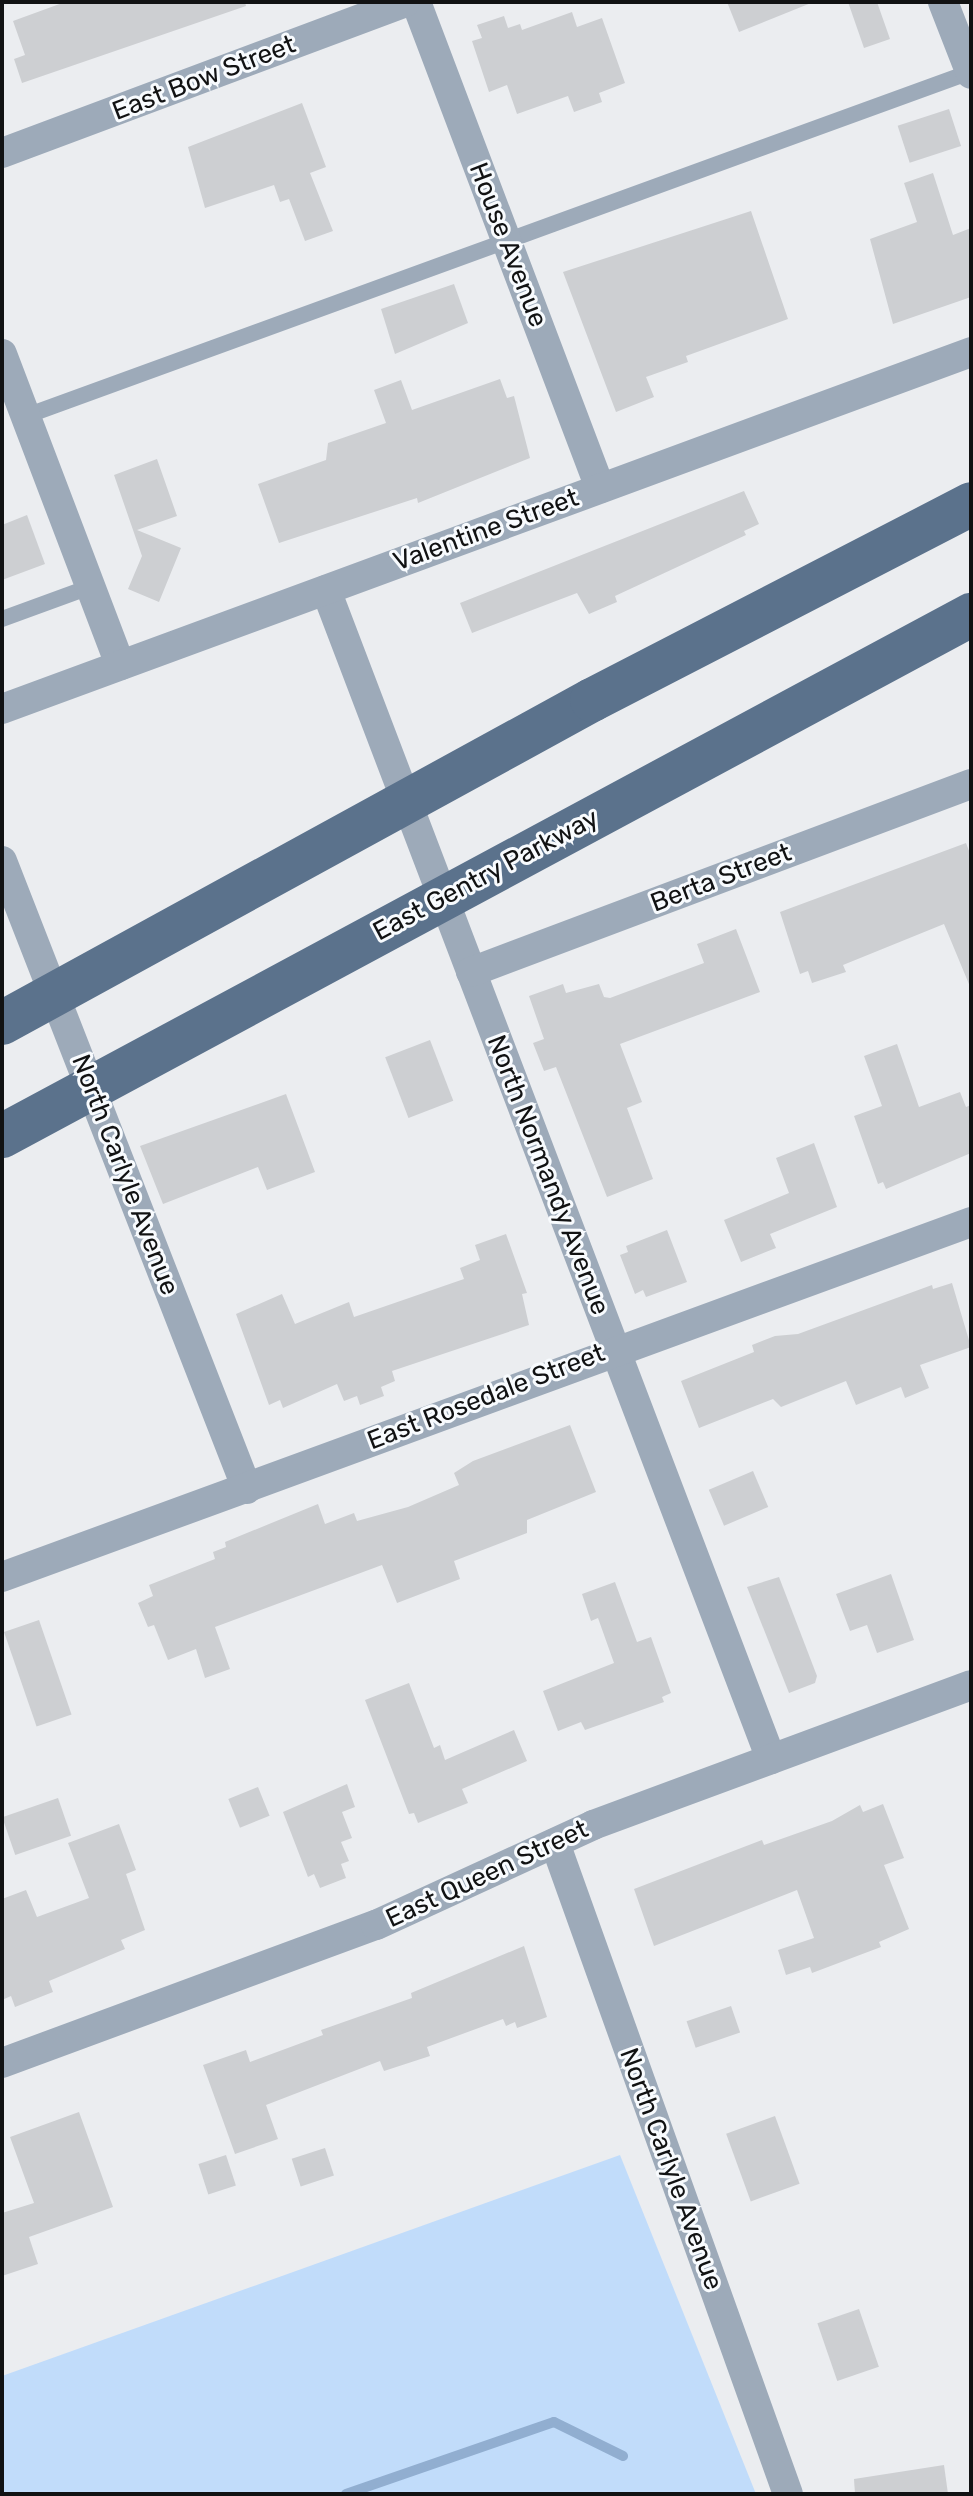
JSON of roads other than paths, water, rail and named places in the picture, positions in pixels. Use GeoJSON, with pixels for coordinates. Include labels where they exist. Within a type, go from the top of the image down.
{"type":"FeatureCollection","features":[{"type":"Feature","properties":{"kind":"main road"},"geometry":{"type":"LineString","coordinates":[[2,1023],[405,803],[971,504]]}},
{"type":"Feature","properties":{"kind":"main road","name":"East Gentry Parkway"},"geometry":{"type":"LineString","coordinates":[[2,1136],[971,615]]}},
{"type":"Feature","properties":{"kind":"street","name":"East Bow Street"},"geometry":{"type":"LineString","coordinates":[[2,153],[405,2]]}},
{"type":"Feature","properties":{"kind":"street","name":"House Avenue"},"geometry":{"type":"LineString","coordinates":[[416,2],[600,488]]}},
{"type":"Feature","properties":{"kind":"street"},"geometry":{"type":"LineString","coordinates":[[943,2],[970,73]]}},
{"type":"Feature","properties":{"kind":"street","name":"Valentine Street"},"geometry":{"type":"LineString","coordinates":[[4,702],[120,665],[971,352]]}},
{"type":"Feature","properties":{"kind":"street"},"geometry":{"type":"LineString","coordinates":[[2,354],[120,665]]}},
{"type":"Feature","properties":{"kind":"street","name":"North Normandy Avenue"},"geometry":{"type":"LineString","coordinates":[[326,590],[771,1759]]}},
{"type":"Feature","properties":{"kind":"street","name":"Berta Street"},"geometry":{"type":"LineString","coordinates":[[471,972],[971,784]]}},
{"type":"Feature","properties":{"kind":"street","name":"North Carlyle Avenue"},"geometry":{"type":"LineString","coordinates":[[2,861],[247,1489]]}},
{"type":"Feature","properties":{"kind":"street","name":"East Rosedale Street"},"geometry":{"type":"LineString","coordinates":[[2,1577],[247,1489],[614,1349],[971,1222]]}},
{"type":"Feature","properties":{"kind":"street","name":"East Queen Street"},"geometry":{"type":"LineString","coordinates":[[2,2063],[387,1921],[555,1843],[971,1685]]}},
{"type":"Feature","properties":{"kind":"street","name":"North Carlyle Avenue"},"geometry":{"type":"LineString","coordinates":[[555,1843],[788,2494]]}},
{"type":"Feature","properties":{"kind":"lane"},"geometry":{"type":"LineString","coordinates":[[26,416],[970,73]]}},
{"type":"Feature","properties":{"kind":"lane"},"geometry":{"type":"LineString","coordinates":[[2,619],[90,587]]}},
{"type":"Feature","properties":{"kind":"waterway"},"geometry":{"type":"LineString","coordinates":[[346,2494],[554,2422],[623,2456]]}}]}
